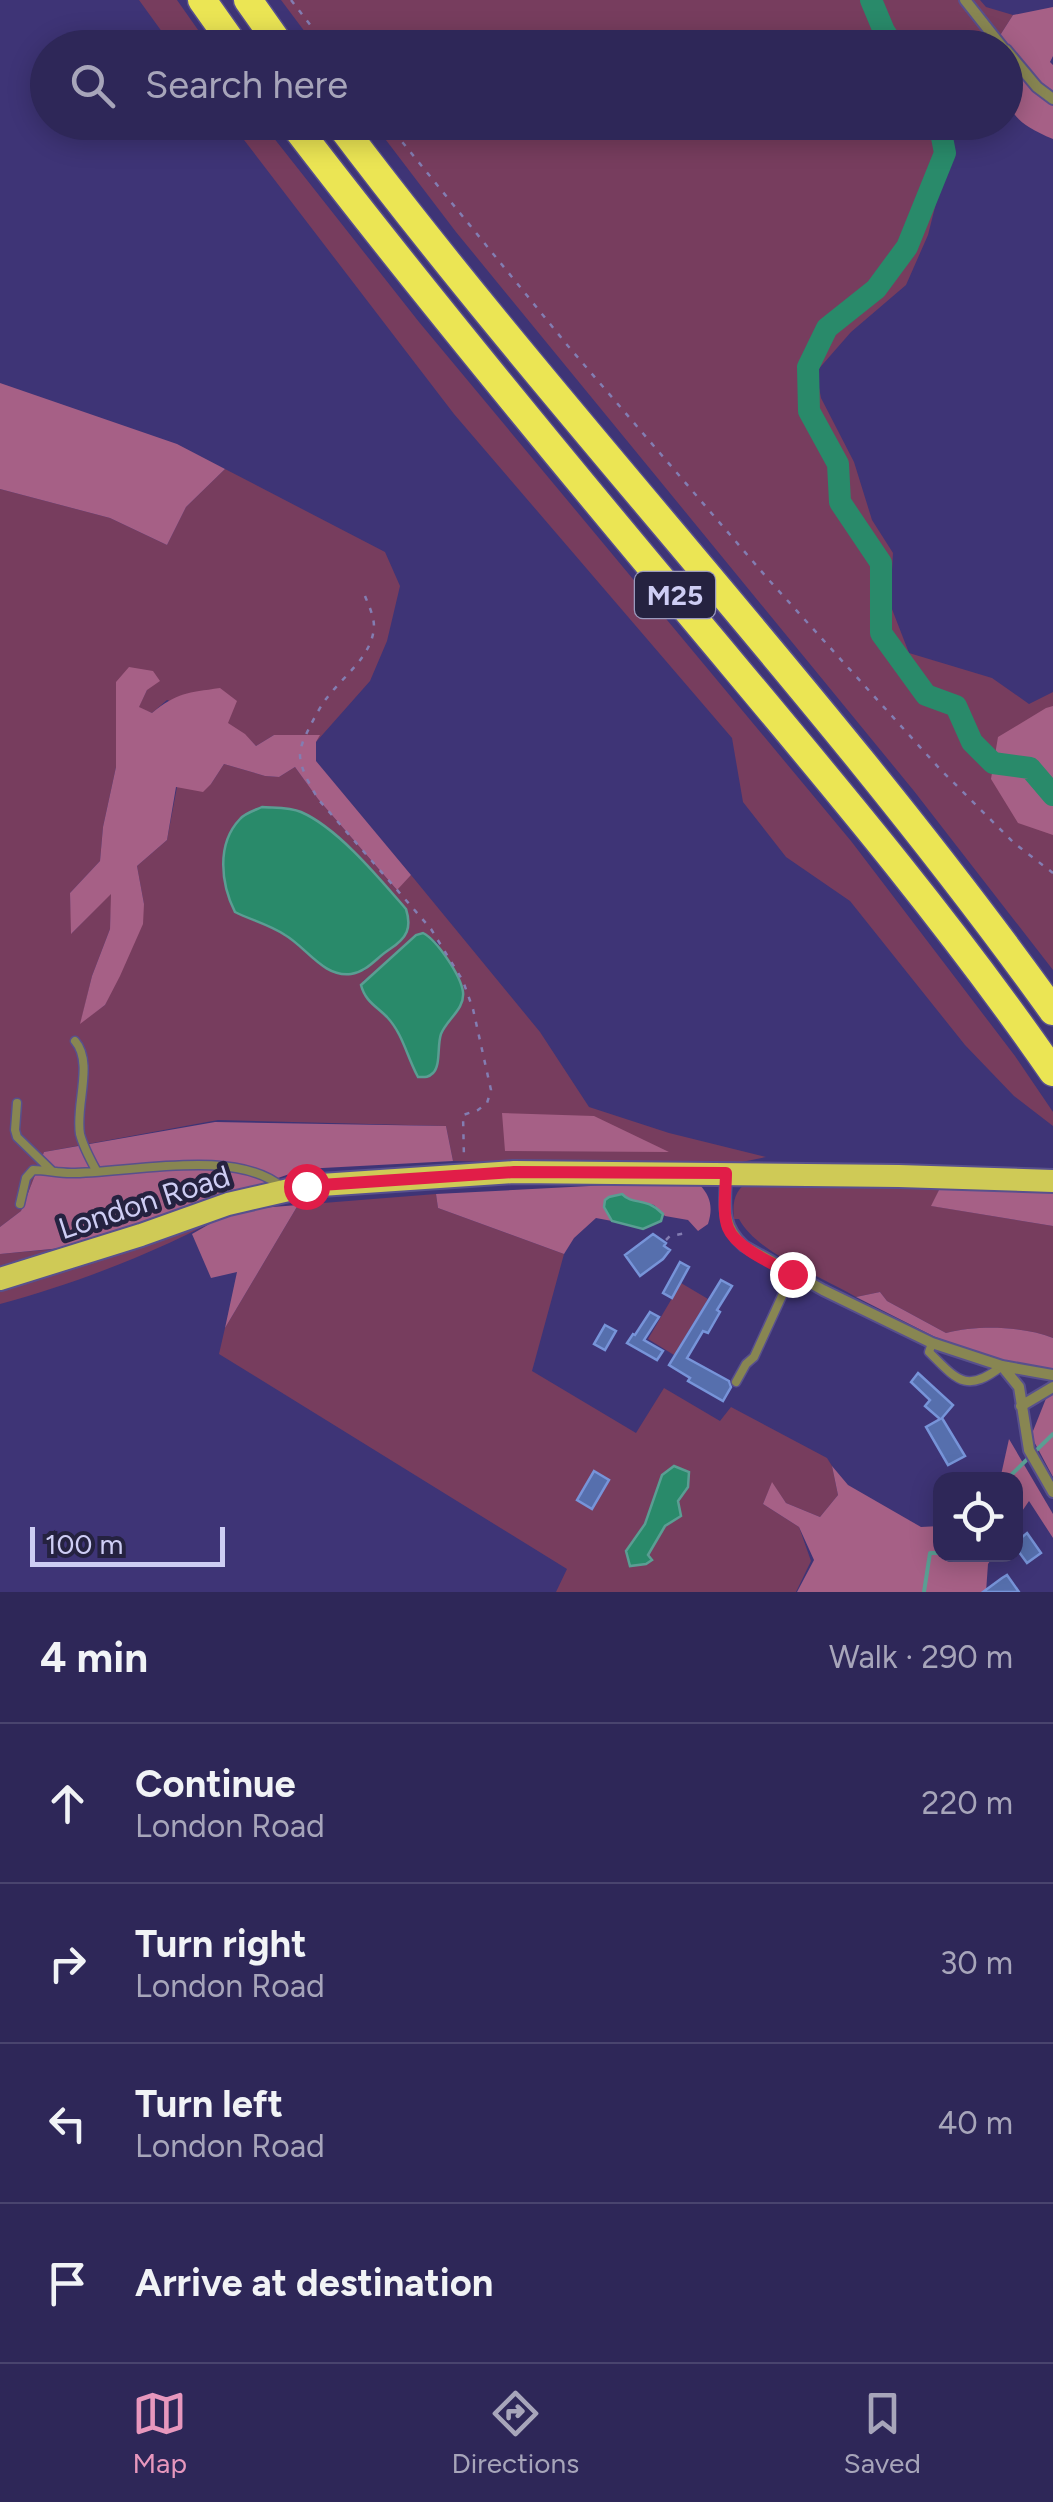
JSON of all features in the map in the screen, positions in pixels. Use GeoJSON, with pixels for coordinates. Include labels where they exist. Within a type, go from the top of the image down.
{"type":"FeatureCollection","features":[{"type":"Feature","properties":{"kind":"highway"},"geometry":{"type":"LineString","coordinates":[[202,0],[223,30]]}},
{"type":"Feature","properties":{"kind":"highway"},"geometry":{"type":"LineString","coordinates":[[248,0],[269,30]]}},
{"type":"Feature","properties":{"kind":"highway","name":"M25"},"geometry":{"type":"LineString","coordinates":[[306,140],[481,363],[913,882],[1053,1072]]}},
{"type":"Feature","properties":{"kind":"highway","name":"M25"},"geometry":{"type":"LineString","coordinates":[[352,140],[466,286],[898,806],[1053,1012]]}},
{"type":"Feature","properties":{"kind":"main road","name":"London Road"},"geometry":{"type":"LineString","coordinates":[[0,1279],[228,1204],[306,1186],[514,1172],[1053,1181]]}},
{"type":"Feature","properties":{"kind":"street"},"geometry":{"type":"LineString","coordinates":[[966,0],[989,30]]}},
{"type":"Feature","properties":{"kind":"street"},"geometry":{"type":"LineString","coordinates":[[1023,70],[1053,99]]}},
{"type":"Feature","properties":{"kind":"street"},"geometry":{"type":"LineString","coordinates":[[726,1173],[728,1227],[744,1246],[932,1343],[1002,1366],[1053,1375]]}},
{"type":"Feature","properties":{"kind":"street"},"geometry":{"type":"LineString","coordinates":[[1002,1366],[1019,1388],[1030,1450],[1053,1492]]}},
{"type":"Feature","properties":{"kind":"street"},"geometry":{"type":"LineString","coordinates":[[1022,1406],[1053,1386]]}},
{"type":"Feature","properties":{"kind":"lane"},"geometry":{"type":"LineString","coordinates":[[74,1041],[84,1060],[80,1133],[96,1170]]}},
{"type":"Feature","properties":{"kind":"lane"},"geometry":{"type":"LineString","coordinates":[[17,1103],[16,1137],[52,1171]]}},
{"type":"Feature","properties":{"kind":"lane"},"geometry":{"type":"LineString","coordinates":[[20,1204],[32,1170],[71,1173],[218,1166],[266,1176],[286,1191]]}},
{"type":"Feature","properties":{"kind":"lane"},"geometry":{"type":"LineString","coordinates":[[736,1382],[754,1357],[792,1274]]}},
{"type":"Feature","properties":{"kind":"lane"},"geometry":{"type":"LineString","coordinates":[[932,1343],[929,1352],[964,1382],[976,1382],[1002,1366]]}},
{"type":"Feature","properties":{"kind":"path"},"geometry":{"type":"LineString","coordinates":[[291,0],[314,30]]}},
{"type":"Feature","properties":{"kind":"path"},"geometry":{"type":"LineString","coordinates":[[401,140],[568,346],[768,578],[939,768],[1014,844],[1053,874]]}},
{"type":"Feature","properties":{"kind":"path"},"geometry":{"type":"LineString","coordinates":[[365,596],[374,628],[368,647],[326,699],[303,740],[300,760],[318,800],[431,929],[463,981],[491,1090],[487,1103],[463,1115],[465,1176]]}},
{"type":"Feature","properties":{"kind":"path"},"geometry":{"type":"LineString","coordinates":[[666,1240],[687,1233]]}},
{"type":"Feature","properties":{"kind":"shaded area"},"geometry":{"type":"Polygon","coordinates":[[[139,0],[177,0],[198,30],[161,30],[139,0]]]}},
{"type":"Feature","properties":{"kind":"shaded area"},"geometry":{"type":"Polygon","coordinates":[[[281,0],[980,0],[986,7],[1013,15],[1003,30],[304,30],[281,0]]]}},
{"type":"Feature","properties":{"kind":"shaded area"},"geometry":{"type":"Polygon","coordinates":[[[1053,7],[1053,139],[1023,123],[1023,30],[1003,30],[1013,15],[1053,7]]]}},
{"type":"Feature","properties":{"kind":"shaded area"},"geometry":{"type":"Polygon","coordinates":[[[244,140],[275,140],[419,322],[851,841],[1015,1056],[1053,1112],[1053,1126],[1014,1096],[965,1045],[850,901],[786,857],[743,802],[732,738],[454,414],[244,140]]]}},
{"type":"Feature","properties":{"kind":"shaded area"},"geometry":{"type":"Polygon","coordinates":[[[386,140],[952,140],[928,235],[906,285],[851,332],[816,372],[821,398],[854,462],[872,520],[893,553],[890,604],[909,653],[992,678],[1029,704],[1053,692],[1053,970],[914,791],[456,232],[386,140]]]}},
{"type":"Feature","properties":{"kind":"shaded area"},"geometry":{"type":"Polygon","coordinates":[[[0,383],[177,444],[225,469],[186,507],[167,545],[110,518],[0,489],[0,383]]]}},
{"type":"Feature","properties":{"kind":"shaded area"},"geometry":{"type":"Polygon","coordinates":[[[225,469],[385,552],[400,586],[387,641],[370,681],[316,742],[319,736],[274,735],[256,746],[226,723],[167,700],[152,713],[138,708],[147,690],[116,682],[116,767],[100,861],[70,893],[72,933],[112,892],[110,929],[92,976],[81,1022],[105,1005],[144,904],[137,866],[167,840],[177,787],[211,784],[224,764],[279,777],[295,767],[396,889],[411,875],[540,1032],[589,1107],[669,1133],[766,1157],[742,1162],[453,1161],[446,1126],[218,1120],[44,1152],[21,1211],[0,1227],[0,489],[110,518],[167,545],[186,507],[225,469]],[[299,811],[287,935],[333,972],[364,971],[396,945],[374,887],[353,851],[337,835],[299,811]],[[423,933],[363,981],[371,1002],[398,1031],[413,1067],[436,1070],[439,1040],[450,1019],[444,958],[438,943],[423,933]]]}},
{"type":"Feature","properties":{"kind":"shaded area"},"geometry":{"type":"Polygon","coordinates":[[[129,667],[153,671],[160,681],[147,690],[139,707],[152,713],[183,694],[220,688],[237,701],[228,723],[256,746],[274,735],[320,735],[316,761],[411,875],[397,890],[295,767],[279,777],[224,764],[203,792],[176,787],[167,840],[137,866],[144,904],[143,924],[105,1005],[80,1024],[92,976],[110,929],[111,894],[71,934],[70,893],[100,861],[116,767],[116,682],[129,667]]]}},
{"type":"Feature","properties":{"kind":"shaded area"},"geometry":{"type":"Polygon","coordinates":[[[1053,706],[1053,835],[1018,823],[991,779],[998,737],[1053,706]]]}},
{"type":"Feature","properties":{"kind":"shaded area"},"geometry":{"type":"Polygon","coordinates":[[[262,807],[301,812],[358,855],[406,909],[408,927],[401,941],[362,970],[341,974],[324,967],[279,931],[235,912],[224,877],[227,840],[242,817],[262,807]]]}},
{"type":"Feature","properties":{"kind":"shaded area"},"geometry":{"type":"Polygon","coordinates":[[[423,933],[453,968],[463,998],[441,1034],[435,1069],[429,1076],[418,1077],[397,1031],[368,999],[361,985],[423,933]]]}},
{"type":"Feature","properties":{"kind":"shaded area"},"geometry":{"type":"Polygon","coordinates":[[[502,1113],[594,1116],[669,1152],[505,1151],[502,1113]]]}},
{"type":"Feature","properties":{"kind":"shaded area"},"geometry":{"type":"Polygon","coordinates":[[[215,1122],[446,1126],[453,1161],[304,1169],[82,1246],[0,1254],[0,1227],[21,1211],[44,1152],[215,1122]]]}},
{"type":"Feature","properties":{"kind":"shaded area"},"geometry":{"type":"Polygon","coordinates":[[[752,1179],[940,1188],[932,1206],[1053,1226],[1053,1338],[1000,1328],[946,1333],[887,1301],[880,1292],[856,1297],[775,1254],[748,1232],[739,1219],[734,1219],[736,1196],[752,1179]]]}},
{"type":"Feature","properties":{"kind":"shaded area"},"geometry":{"type":"Polygon","coordinates":[[[609,1185],[700,1185],[710,1203],[708,1224],[698,1231],[688,1220],[665,1216],[654,1205],[627,1199],[604,1206],[612,1221],[596,1218],[574,1238],[564,1254],[438,1208],[436,1194],[609,1185]]]}},
{"type":"Feature","properties":{"kind":"shaded area"},"geometry":{"type":"Polygon","coordinates":[[[940,1188],[1053,1193],[1053,1226],[931,1206],[940,1188]]]}},
{"type":"Feature","properties":{"kind":"shaded area"},"geometry":{"type":"Polygon","coordinates":[[[436,1194],[438,1208],[564,1254],[532,1371],[636,1433],[664,1388],[720,1421],[731,1407],[827,1458],[838,1495],[820,1517],[786,1503],[772,1483],[763,1504],[799,1527],[811,1561],[796,1592],[556,1592],[567,1569],[219,1354],[225,1328],[298,1205],[436,1194]]]}},
{"type":"Feature","properties":{"kind":"shaded area"},"geometry":{"type":"Polygon","coordinates":[[[622,1194],[657,1208],[663,1214],[661,1221],[643,1229],[612,1221],[604,1207],[605,1200],[622,1194]]]}},
{"type":"Feature","properties":{"kind":"shaded area"},"geometry":{"type":"Polygon","coordinates":[[[298,1205],[225,1328],[237,1272],[211,1278],[192,1234],[234,1210],[298,1205]]]}},
{"type":"Feature","properties":{"kind":"shaded area"},"geometry":{"type":"Polygon","coordinates":[[[234,1210],[120,1264],[0,1304],[0,1282],[234,1210]]]}},
{"type":"Feature","properties":{"kind":"shaded area"},"geometry":{"type":"Polygon","coordinates":[[[77,1247],[0,1271],[0,1254],[77,1247]]]}},
{"type":"Feature","properties":{"kind":"shaded area"},"geometry":{"type":"Polygon","coordinates":[[[681,1283],[708,1299],[674,1355],[648,1339],[681,1283]]]}},
{"type":"Feature","properties":{"kind":"shaded area"},"geometry":{"type":"Polygon","coordinates":[[[880,1292],[887,1301],[946,1333],[1000,1328],[1053,1338],[1053,1372],[1003,1361],[935,1337],[856,1297],[880,1292]]]}},
{"type":"Feature","properties":{"kind":"shaded area"},"geometry":{"type":"Polygon","coordinates":[[[1053,1394],[1053,1477],[1031,1436],[1047,1396],[1053,1394]]]}},
{"type":"Feature","properties":{"kind":"shaded area"},"geometry":{"type":"Polygon","coordinates":[[[1009,1439],[1053,1514],[1053,1538],[1029,1501],[1023,1510],[1023,1472],[1002,1472],[1009,1439]]]}},
{"type":"Feature","properties":{"kind":"shaded area"},"geometry":{"type":"Polygon","coordinates":[[[674,1466],[689,1472],[688,1487],[678,1501],[681,1516],[665,1526],[648,1555],[652,1560],[630,1566],[626,1551],[645,1524],[662,1475],[674,1466]]]}},
{"type":"Feature","properties":{"kind":"shaded area"},"geometry":{"type":"Polygon","coordinates":[[[832,1466],[848,1485],[921,1527],[933,1526],[933,1562],[989,1562],[986,1592],[797,1592],[814,1560],[799,1527],[763,1504],[772,1482],[786,1503],[820,1517],[838,1495],[832,1466]]]}},
{"type":"Feature","properties":{"kind":"building"},"geometry":{"type":"Polygon","coordinates":[[[653,1234],[670,1250],[640,1276],[625,1255],[653,1234]]]}},
{"type":"Feature","properties":{"kind":"building"},"geometry":{"type":"Polygon","coordinates":[[[680,1262],[689,1267],[672,1298],[663,1293],[680,1262]]]}},
{"type":"Feature","properties":{"kind":"building"},"geometry":{"type":"Polygon","coordinates":[[[721,1280],[732,1286],[708,1333],[703,1331],[687,1358],[729,1381],[731,1387],[723,1401],[669,1365],[721,1280]]]}},
{"type":"Feature","properties":{"kind":"building"},"geometry":{"type":"Polygon","coordinates":[[[650,1312],[659,1317],[644,1340],[663,1351],[657,1360],[627,1343],[650,1312]]]}},
{"type":"Feature","properties":{"kind":"building"},"geometry":{"type":"Polygon","coordinates":[[[605,1325],[616,1331],[605,1350],[594,1344],[605,1325]]]}},
{"type":"Feature","properties":{"kind":"building"},"geometry":{"type":"Polygon","coordinates":[[[918,1373],[953,1405],[942,1418],[965,1456],[948,1465],[926,1427],[940,1419],[925,1406],[930,1400],[911,1382],[918,1373]]]}},
{"type":"Feature","properties":{"kind":"building"},"geometry":{"type":"Polygon","coordinates":[[[594,1471],[609,1480],[592,1509],[577,1500],[594,1471]]]}},
{"type":"Feature","properties":{"kind":"building"},"geometry":{"type":"Polygon","coordinates":[[[1027,1533],[1041,1553],[1027,1563],[1023,1558],[1023,1536],[1027,1533]]]}},
{"type":"Feature","properties":{"kind":"building"},"geometry":{"type":"Polygon","coordinates":[[[1007,1575],[1019,1592],[983,1592],[1002,1578],[1007,1575]]]}},
{"type":"Feature","properties":{"kind":"waterway"},"geometry":{"type":"LineString","coordinates":[[871,0],[884,30]]}},
{"type":"Feature","properties":{"kind":"waterway"},"geometry":{"type":"LineString","coordinates":[[942,140],[945,153],[907,247],[876,289],[827,328],[808,367],[809,411],[838,464],[840,502],[881,563],[881,633],[926,695],[956,706],[972,742],[993,763],[1030,768],[1053,795]]}},
{"type":"Feature","properties":{"kind":"waterway"},"geometry":{"type":"LineString","coordinates":[[1014,1472],[1053,1434]]}},
{"type":"Feature","properties":{"kind":"waterway"},"geometry":{"type":"LineString","coordinates":[[924,1592],[933,1553]]}},
{"type":"Feature","properties":{"kind":"route"},"geometry":{"type":"LineString","coordinates":[[306,1186],[514,1172],[726,1173],[728,1227],[734,1238],[792,1274]]}}]}
